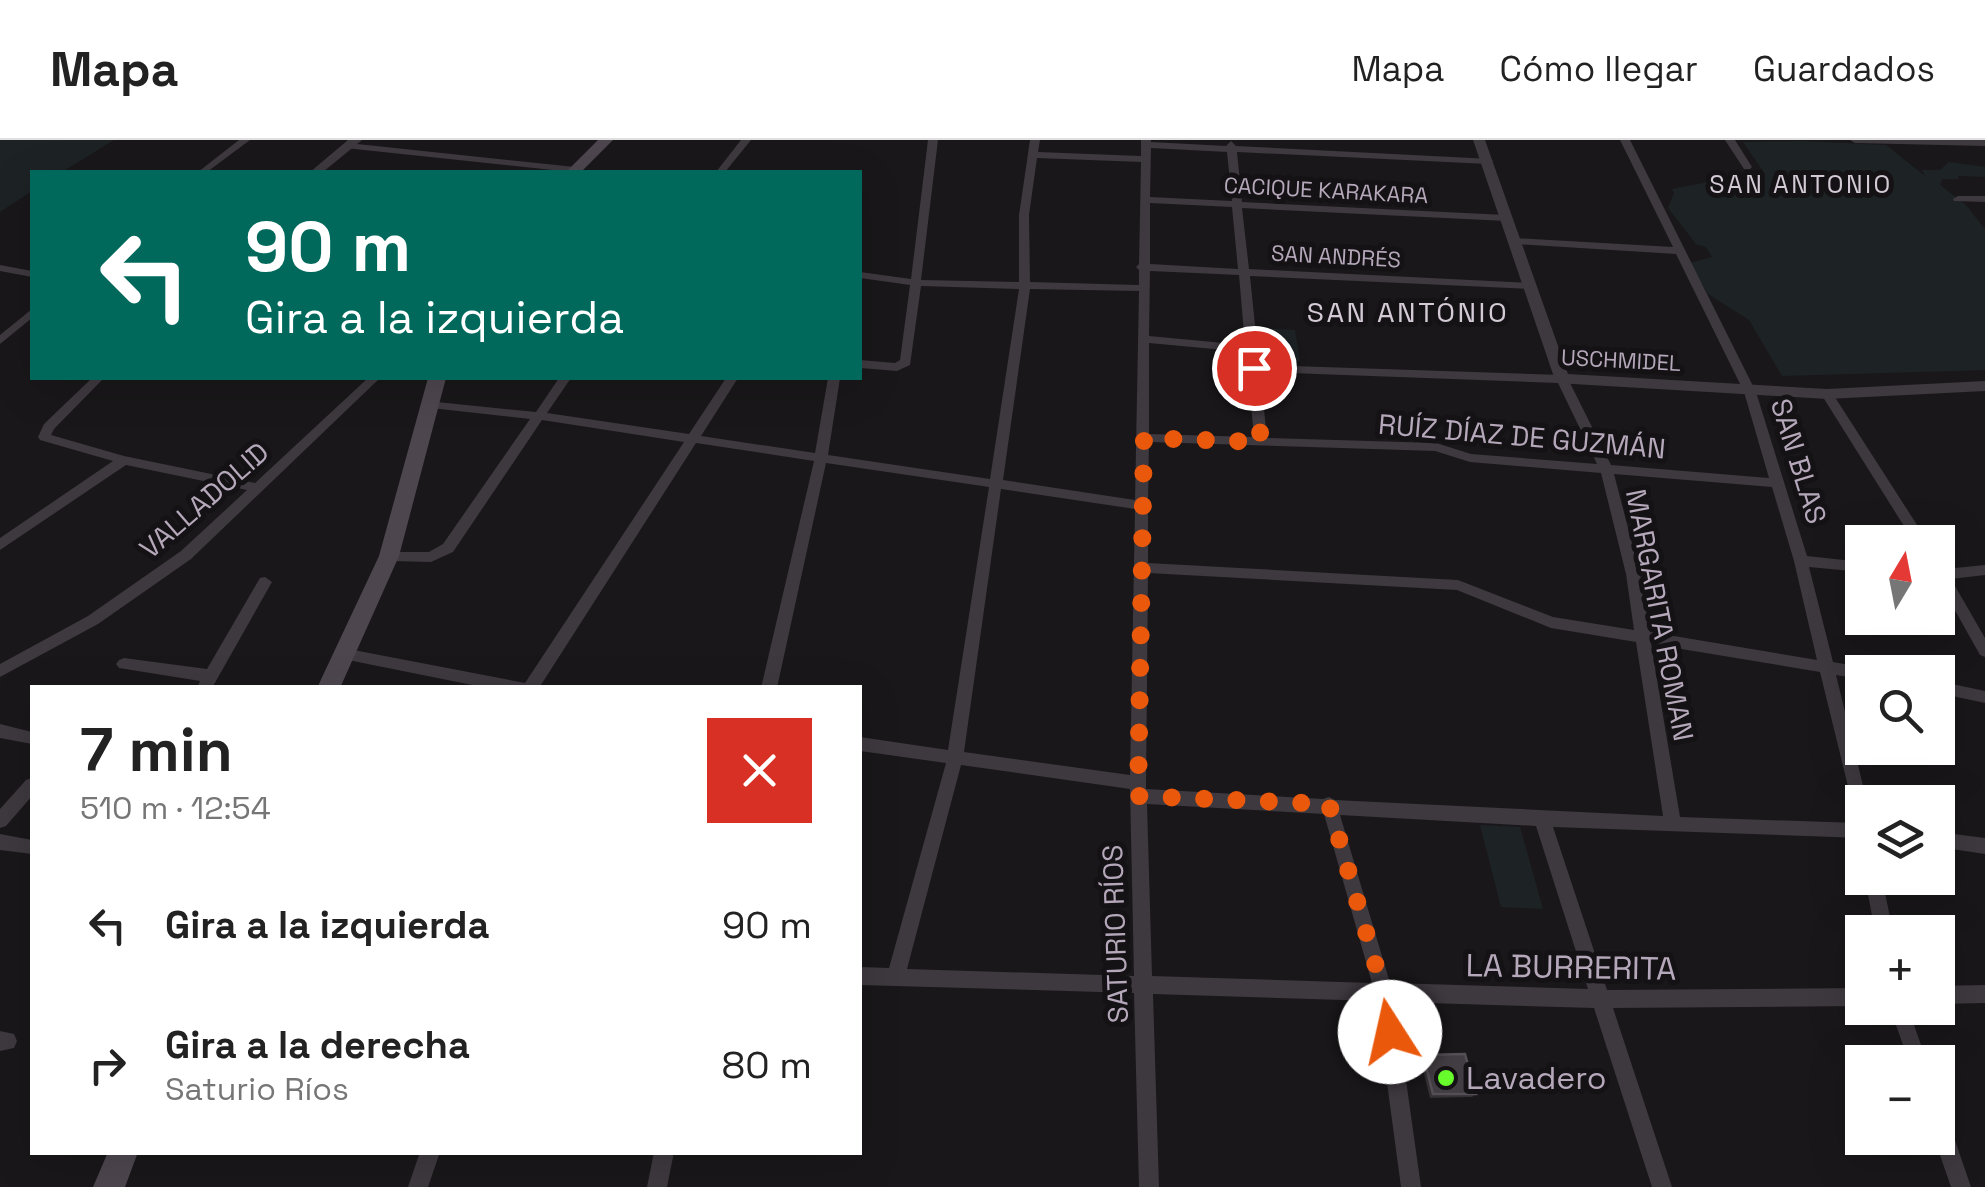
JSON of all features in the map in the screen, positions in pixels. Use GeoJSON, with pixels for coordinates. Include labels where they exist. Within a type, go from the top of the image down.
{"type":"FeatureCollection","features":[{"type":"Feature","properties":{"kind":"main road"},"geometry":{"type":"LineString","coordinates":[[575,170],[606,140]]}},
{"type":"Feature","properties":{"kind":"main road"},"geometry":{"type":"LineString","coordinates":[[329,685],[388,556],[437,380]]}},
{"type":"Feature","properties":{"kind":"main road"},"geometry":{"type":"LineString","coordinates":[[109,1187],[122,1155]]}},
{"type":"Feature","properties":{"kind":"street"},"geometry":{"type":"LineString","coordinates":[[722,170],[746,140]]}},
{"type":"Feature","properties":{"kind":"street"},"geometry":{"type":"LineString","coordinates":[[862,364],[904,364],[918,283],[933,141],[914,140]]}},
{"type":"Feature","properties":{"kind":"street","name":"MARGARITA ROMAN"},"geometry":{"type":"LineString","coordinates":[[1479,140],[1562,379],[1606,469],[1633,574],[1672,822]]}},
{"type":"Feature","properties":{"kind":"street","name":"SAN BLAS"},"geometry":{"type":"LineString","coordinates":[[1625,140],[1750,392],[1774,483],[1801,561],[1855,785]]}},
{"type":"Feature","properties":{"kind":"street"},"geometry":{"type":"LineString","coordinates":[[1730,140],[1747,167]]}},
{"type":"Feature","properties":{"kind":"street"},"geometry":{"type":"LineString","coordinates":[[1856,140],[1985,143]]}},
{"type":"Feature","properties":{"kind":"street"},"geometry":{"type":"LineString","coordinates":[[204,170],[239,141]]}},
{"type":"Feature","properties":{"kind":"street"},"geometry":{"type":"LineString","coordinates":[[318,170],[352,143],[566,170]]}},
{"type":"Feature","properties":{"kind":"street"},"geometry":{"type":"LineString","coordinates":[[1146,143],[1488,162]]}},
{"type":"Feature","properties":{"kind":"street","name":"SATURIO RÍOS"},"geometry":{"type":"LineString","coordinates":[[1146,143],[1138,789],[1150,1187]]}},
{"type":"Feature","properties":{"kind":"street"},"geometry":{"type":"LineString","coordinates":[[1231,145],[1261,442]]}},
{"type":"Feature","properties":{"kind":"street"},"geometry":{"type":"LineString","coordinates":[[896,976],[955,758],[1025,287],[1024,215],[1033,147],[1146,160]]}},
{"type":"Feature","properties":{"kind":"street"},"geometry":{"type":"LineString","coordinates":[[1958,199],[1985,200]]}},
{"type":"Feature","properties":{"kind":"street","name":"CACIQUE KARAKARA"},"geometry":{"type":"LineString","coordinates":[[1144,200],[1506,218]]}},
{"type":"Feature","properties":{"kind":"street"},"geometry":{"type":"LineString","coordinates":[[1514,241],[1682,251]]}},
{"type":"Feature","properties":{"kind":"street","name":"SAN ANDRÉS"},"geometry":{"type":"LineString","coordinates":[[1142,267],[1529,286]]}},
{"type":"Feature","properties":{"kind":"street"},"geometry":{"type":"LineString","coordinates":[[0,268],[30,274]]}},
{"type":"Feature","properties":{"kind":"street"},"geometry":{"type":"LineString","coordinates":[[862,275],[918,283],[1143,288]]}},
{"type":"Feature","properties":{"kind":"street"},"geometry":{"type":"LineString","coordinates":[[0,340],[30,314]]}},
{"type":"Feature","properties":{"kind":"street"},"geometry":{"type":"LineString","coordinates":[[1142,339],[1252,350]]}},
{"type":"Feature","properties":{"kind":"street","name":"USCHMIDEL"},"geometry":{"type":"LineString","coordinates":[[1254,368],[1827,394],[1985,386]]}},
{"type":"Feature","properties":{"kind":"street"},"geometry":{"type":"LineString","coordinates":[[96,380],[48,427],[44,437],[124,460],[259,488]]}},
{"type":"Feature","properties":{"kind":"street","name":"VALLADOLID"},"geometry":{"type":"LineString","coordinates":[[0,671],[93,620],[186,555],[372,380]]}},
{"type":"Feature","properties":{"kind":"street"},"geometry":{"type":"LineString","coordinates":[[388,556],[431,557],[448,548],[564,380]]}},
{"type":"Feature","properties":{"kind":"street"},"geometry":{"type":"LineString","coordinates":[[532,685],[731,380]]}},
{"type":"Feature","properties":{"kind":"street"},"geometry":{"type":"LineString","coordinates":[[770,685],[834,380]]}},
{"type":"Feature","properties":{"kind":"street"},"geometry":{"type":"LineString","coordinates":[[1827,394],[1910,525]]}},
{"type":"Feature","properties":{"kind":"street"},"geometry":{"type":"LineString","coordinates":[[431,404],[540,416],[1144,506]]}},
{"type":"Feature","properties":{"kind":"street","name":"RUÍZ DÍAZ DE GUZMÁN"},"geometry":{"type":"LineString","coordinates":[[1144,438],[1436,447],[1470,458],[1774,483]]}},
{"type":"Feature","properties":{"kind":"street"},"geometry":{"type":"LineString","coordinates":[[0,545],[124,460]]}},
{"type":"Feature","properties":{"kind":"street"},"geometry":{"type":"LineString","coordinates":[[1801,561],[1845,565]]}},
{"type":"Feature","properties":{"kind":"street"},"geometry":{"type":"LineString","coordinates":[[1142,568],[1458,585],[1551,622],[1845,669]]}},
{"type":"Feature","properties":{"kind":"street"},"geometry":{"type":"LineString","coordinates":[[1955,572],[1985,570]]}},
{"type":"Feature","properties":{"kind":"street"},"geometry":{"type":"LineString","coordinates":[[124,664],[208,682],[264,582]]}},
{"type":"Feature","properties":{"kind":"street"},"geometry":{"type":"LineString","coordinates":[[1955,600],[1985,652]]}},
{"type":"Feature","properties":{"kind":"street"},"geometry":{"type":"LineString","coordinates":[[343,654],[505,685]]}},
{"type":"Feature","properties":{"kind":"street"},"geometry":{"type":"LineString","coordinates":[[1955,691],[1985,697]]}},
{"type":"Feature","properties":{"kind":"street"},"geometry":{"type":"LineString","coordinates":[[0,731],[30,738]]}},
{"type":"Feature","properties":{"kind":"street"},"geometry":{"type":"LineString","coordinates":[[862,744],[1138,789],[1542,818],[1845,830]]}},
{"type":"Feature","properties":{"kind":"street"},"geometry":{"type":"LineString","coordinates":[[0,821],[30,787]]}},
{"type":"Feature","properties":{"kind":"street"},"geometry":{"type":"LineString","coordinates":[[1329,804],[1384,994],[1411,1187]]}},
{"type":"Feature","properties":{"kind":"street"},"geometry":{"type":"LineString","coordinates":[[1542,818],[1662,1187]]}},
{"type":"Feature","properties":{"kind":"street"},"geometry":{"type":"LineString","coordinates":[[0,842],[30,846]]}},
{"type":"Feature","properties":{"kind":"street"},"geometry":{"type":"LineString","coordinates":[[1955,842],[1985,846]]}},
{"type":"Feature","properties":{"kind":"street","name":"LA BURRERITA"},"geometry":{"type":"LineString","coordinates":[[862,976],[1601,1000],[1845,997]]}},
{"type":"Feature","properties":{"kind":"street"},"geometry":{"type":"LineString","coordinates":[[1955,995],[1985,994]]}},
{"type":"Feature","properties":{"kind":"street"},"geometry":{"type":"LineString","coordinates":[[418,1187],[429,1155]]}},
{"type":"Feature","properties":{"kind":"street"},"geometry":{"type":"LineString","coordinates":[[658,1187],[663,1155]]}},
{"type":"Feature","properties":{"kind":"street"},"geometry":{"type":"LineString","coordinates":[[1950,1155],[1961,1187]]}},
{"type":"Feature","properties":{"kind":"shaded area"},"geometry":{"type":"Polygon","coordinates":[[[0,140],[114,140],[65,170],[30,170],[30,192],[0,212],[0,140]]]}},
{"type":"Feature","properties":{"kind":"shaded area"},"geometry":{"type":"Polygon","coordinates":[[[1743,142],[1886,145],[1925,176],[1922,170],[1940,170],[1949,162],[1985,167],[1985,177],[1958,176],[1942,179],[1940,185],[1965,204],[1985,229],[1985,370],[1782,376],[1749,320],[1708,294],[1690,263],[1712,257],[1706,247],[1696,244],[1668,208],[1672,189],[1763,171],[1743,142]]]}},
{"type":"Feature","properties":{"kind":"shaded area"},"geometry":{"type":"Polygon","coordinates":[[[1261,328],[1295,330],[1300,361],[1265,360],[1261,328]]]}},
{"type":"Feature","properties":{"kind":"shaded area"},"geometry":{"type":"Polygon","coordinates":[[[1480,825],[1520,827],[1543,909],[1501,907],[1480,825]]]}},
{"type":"Feature","properties":{"kind":"building","name":"Lavadero"},"geometry":{"type":"Polygon","coordinates":[[[1465,1054],[1476,1094],[1433,1094],[1423,1055],[1465,1054]]]}},
{"type":"Feature","properties":{"kind":"place","name":"Lavadero"},"geometry":{"type":"Point","coordinates":[1446,1078]}},
{"type":"Feature","properties":{"kind":"district","name":"SAN ANTONIO"},"geometry":{"type":"Point","coordinates":[1801,184]}},
{"type":"Feature","properties":{"kind":"district","name":"SAN ANTÓNIO"},"geometry":{"type":"Point","coordinates":[1408,312]}},
{"type":"Feature","properties":{"kind":"route"},"geometry":{"type":"LineString","coordinates":[[1254,368],[1261,442],[1144,438],[1138,796],[1329,804],[1384,994],[1390,1032]]}}]}
